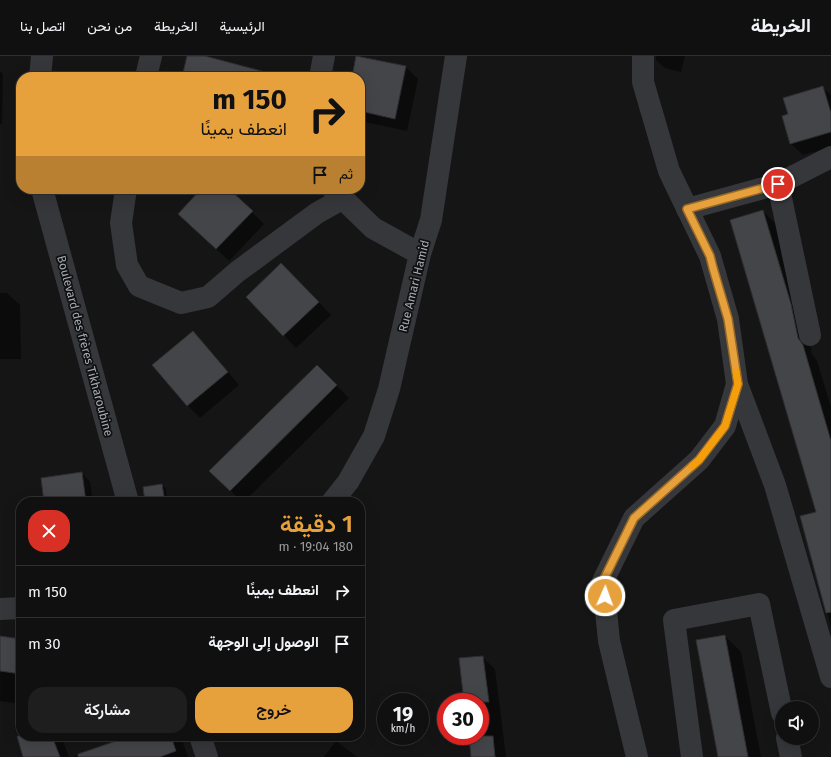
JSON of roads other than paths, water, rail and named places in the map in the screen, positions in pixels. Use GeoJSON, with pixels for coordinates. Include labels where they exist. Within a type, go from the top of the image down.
{"type":"FeatureCollection","features":[{"type":"Feature","properties":{"kind":"street"},"geometry":{"type":"LineString","coordinates":[[40,72],[42,56]]}},
{"type":"Feature","properties":{"kind":"street"},"geometry":{"type":"LineString","coordinates":[[147,72],[151,56]]}},
{"type":"Feature","properties":{"kind":"street"},"geometry":{"type":"LineString","coordinates":[[321,72],[324,56]]}},
{"type":"Feature","properties":{"kind":"street","name":"Rue Amari Hamid"},"geometry":{"type":"LineString","coordinates":[[336,497],[348,482],[374,436],[389,389],[420,254],[431,220],[456,56]]}},
{"type":"Feature","properties":{"kind":"street"},"geometry":{"type":"LineString","coordinates":[[643,56],[643,82],[669,171],[710,256],[728,319],[738,384],[775,485],[831,677]]}},
{"type":"Feature","properties":{"kind":"street"},"geometry":{"type":"LineString","coordinates":[[687,209],[778,184],[831,157]]}},
{"type":"Feature","properties":{"kind":"street"},"geometry":{"type":"LineString","coordinates":[[778,184],[810,335]]}},
{"type":"Feature","properties":{"kind":"street","name":"Boulevard des frères Tikharoubine"},"geometry":{"type":"LineString","coordinates":[[43,194],[127,497]]}},
{"type":"Feature","properties":{"kind":"street"},"geometry":{"type":"LineString","coordinates":[[125,194],[121,223],[127,265],[139,286],[181,303],[208,298],[237,272],[317,214],[337,194],[372,228],[420,254]]}},
{"type":"Feature","properties":{"kind":"street"},"geometry":{"type":"LineString","coordinates":[[637,757],[609,641],[603,581],[634,518],[699,460],[725,426],[738,384]]}},
{"type":"Feature","properties":{"kind":"street"},"geometry":{"type":"LineString","coordinates":[[692,757],[674,620],[759,604],[779,701]]}},
{"type":"Feature","properties":{"kind":"street"},"geometry":{"type":"LineString","coordinates":[[0,609],[16,608]]}},
{"type":"Feature","properties":{"kind":"street"},"geometry":{"type":"LineString","coordinates":[[202,741],[207,757]]}},
{"type":"Feature","properties":{"kind":"street"},"geometry":{"type":"LineString","coordinates":[[788,745],[791,757]]}}]}
